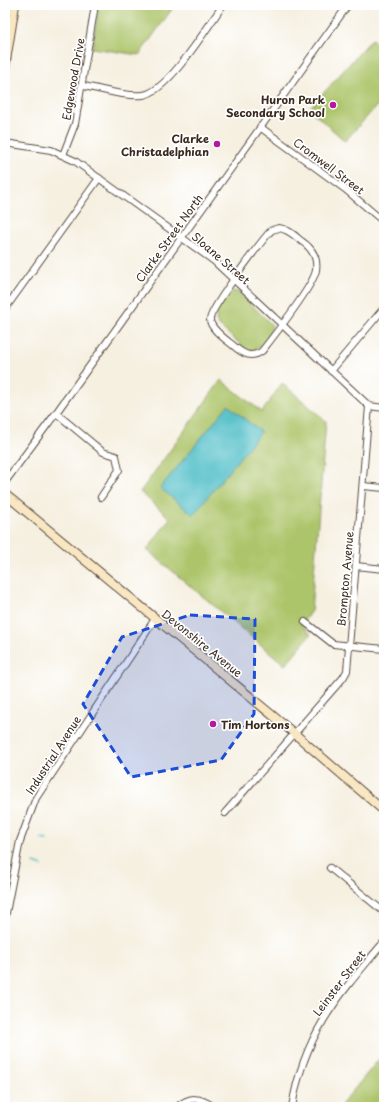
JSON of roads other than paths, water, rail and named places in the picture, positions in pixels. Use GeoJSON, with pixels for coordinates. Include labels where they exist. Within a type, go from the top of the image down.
{"type":"FeatureCollection","features":[{"type":"Feature","properties":{"kind":"main road"},"geometry":{"type":"LineString","coordinates":[[5,67],[15,5]]}},
{"type":"Feature","properties":{"kind":"main road","name":"Devonshire Avenue"},"geometry":{"type":"LineString","coordinates":[[5,494],[295,734],[384,811]]}},
{"type":"Feature","properties":{"kind":"street","name":"Edgewood Drive"},"geometry":{"type":"LineString","coordinates":[[63,155],[75,124],[83,86],[95,5]]}},
{"type":"Feature","properties":{"kind":"street"},"geometry":{"type":"LineString","coordinates":[[83,86],[135,95],[145,95],[153,92],[171,77],[223,5]]}},
{"type":"Feature","properties":{"kind":"street","name":"Clarke Street North"},"geometry":{"type":"LineString","coordinates":[[5,482],[56,414],[348,5]]}},
{"type":"Feature","properties":{"kind":"street","name":"Cromwell Street"},"geometry":{"type":"LineString","coordinates":[[260,127],[345,189],[384,222]]}},
{"type":"Feature","properties":{"kind":"street","name":"Sloane Street"},"geometry":{"type":"LineString","coordinates":[[5,143],[46,149],[63,155],[99,178],[182,237],[214,261],[369,406]]}},
{"type":"Feature","properties":{"kind":"street"},"geometry":{"type":"LineString","coordinates":[[5,309],[99,178]]}},
{"type":"Feature","properties":{"kind":"street"},"geometry":{"type":"LineString","coordinates":[[280,228],[288,230],[308,246],[314,255],[316,272],[308,288],[281,325],[262,351],[254,355],[248,355],[241,352],[211,324],[210,316],[272,230],[280,228]]}},
{"type":"Feature","properties":{"kind":"street"},"geometry":{"type":"LineString","coordinates":[[331,371],[384,308]]}},
{"type":"Feature","properties":{"kind":"street"},"geometry":{"type":"LineString","coordinates":[[369,406],[384,408]]}},
{"type":"Feature","properties":{"kind":"street","name":"Brompton Avenue"},"geometry":{"type":"LineString","coordinates":[[225,813],[343,678],[348,666],[369,406]]}},
{"type":"Feature","properties":{"kind":"street"},"geometry":{"type":"LineString","coordinates":[[56,414],[103,452],[116,456],[119,470],[101,497]]}},
{"type":"Feature","properties":{"kind":"street"},"geometry":{"type":"LineString","coordinates":[[363,486],[384,488]]}},
{"type":"Feature","properties":{"kind":"street"},"geometry":{"type":"LineString","coordinates":[[356,566],[384,569]]}},
{"type":"Feature","properties":{"kind":"street","name":"Industrial Avenue"},"geometry":{"type":"LineString","coordinates":[[5,918],[20,841],[36,798],[155,619]]}},
{"type":"Feature","properties":{"kind":"street"},"geometry":{"type":"LineString","coordinates":[[305,622],[329,642],[350,647],[384,649]]}},
{"type":"Feature","properties":{"kind":"street"},"geometry":{"type":"LineString","coordinates":[[330,868],[384,912]]}},
{"type":"Feature","properties":{"kind":"street","name":"Leinster Street"},"geometry":{"type":"LineString","coordinates":[[292,1107],[303,1062],[320,1024],[344,990],[384,942]]}},
{"type":"Feature","properties":{"kind":"street"},"geometry":{"type":"LineString","coordinates":[[177,1107],[185,1100],[197,1098],[214,1107]]}},
{"type":"Feature","properties":{"kind":"water"},"geometry":{"type":"Polygon","coordinates":[[[228,405],[261,432],[193,515],[160,488],[228,405]]]}},
{"type":"Feature","properties":{"kind":"waterway"},"geometry":{"type":"LineString","coordinates":[[41,839],[47,840]]}},
{"type":"Feature","properties":{"kind":"waterway"},"geometry":{"type":"LineString","coordinates":[[34,863],[42,866]]}},
{"type":"Feature","properties":{"kind":"place","name":"Huron Park Secondary School"},"geometry":{"type":"Point","coordinates":[333,105]}},
{"type":"Feature","properties":{"kind":"place","name":"Clarke Christadelphian"},"geometry":{"type":"Point","coordinates":[217,144]}},
{"type":"Feature","properties":{"kind":"place","name":"Tim Hortons"},"geometry":{"type":"Point","coordinates":[213,724]}}]}
